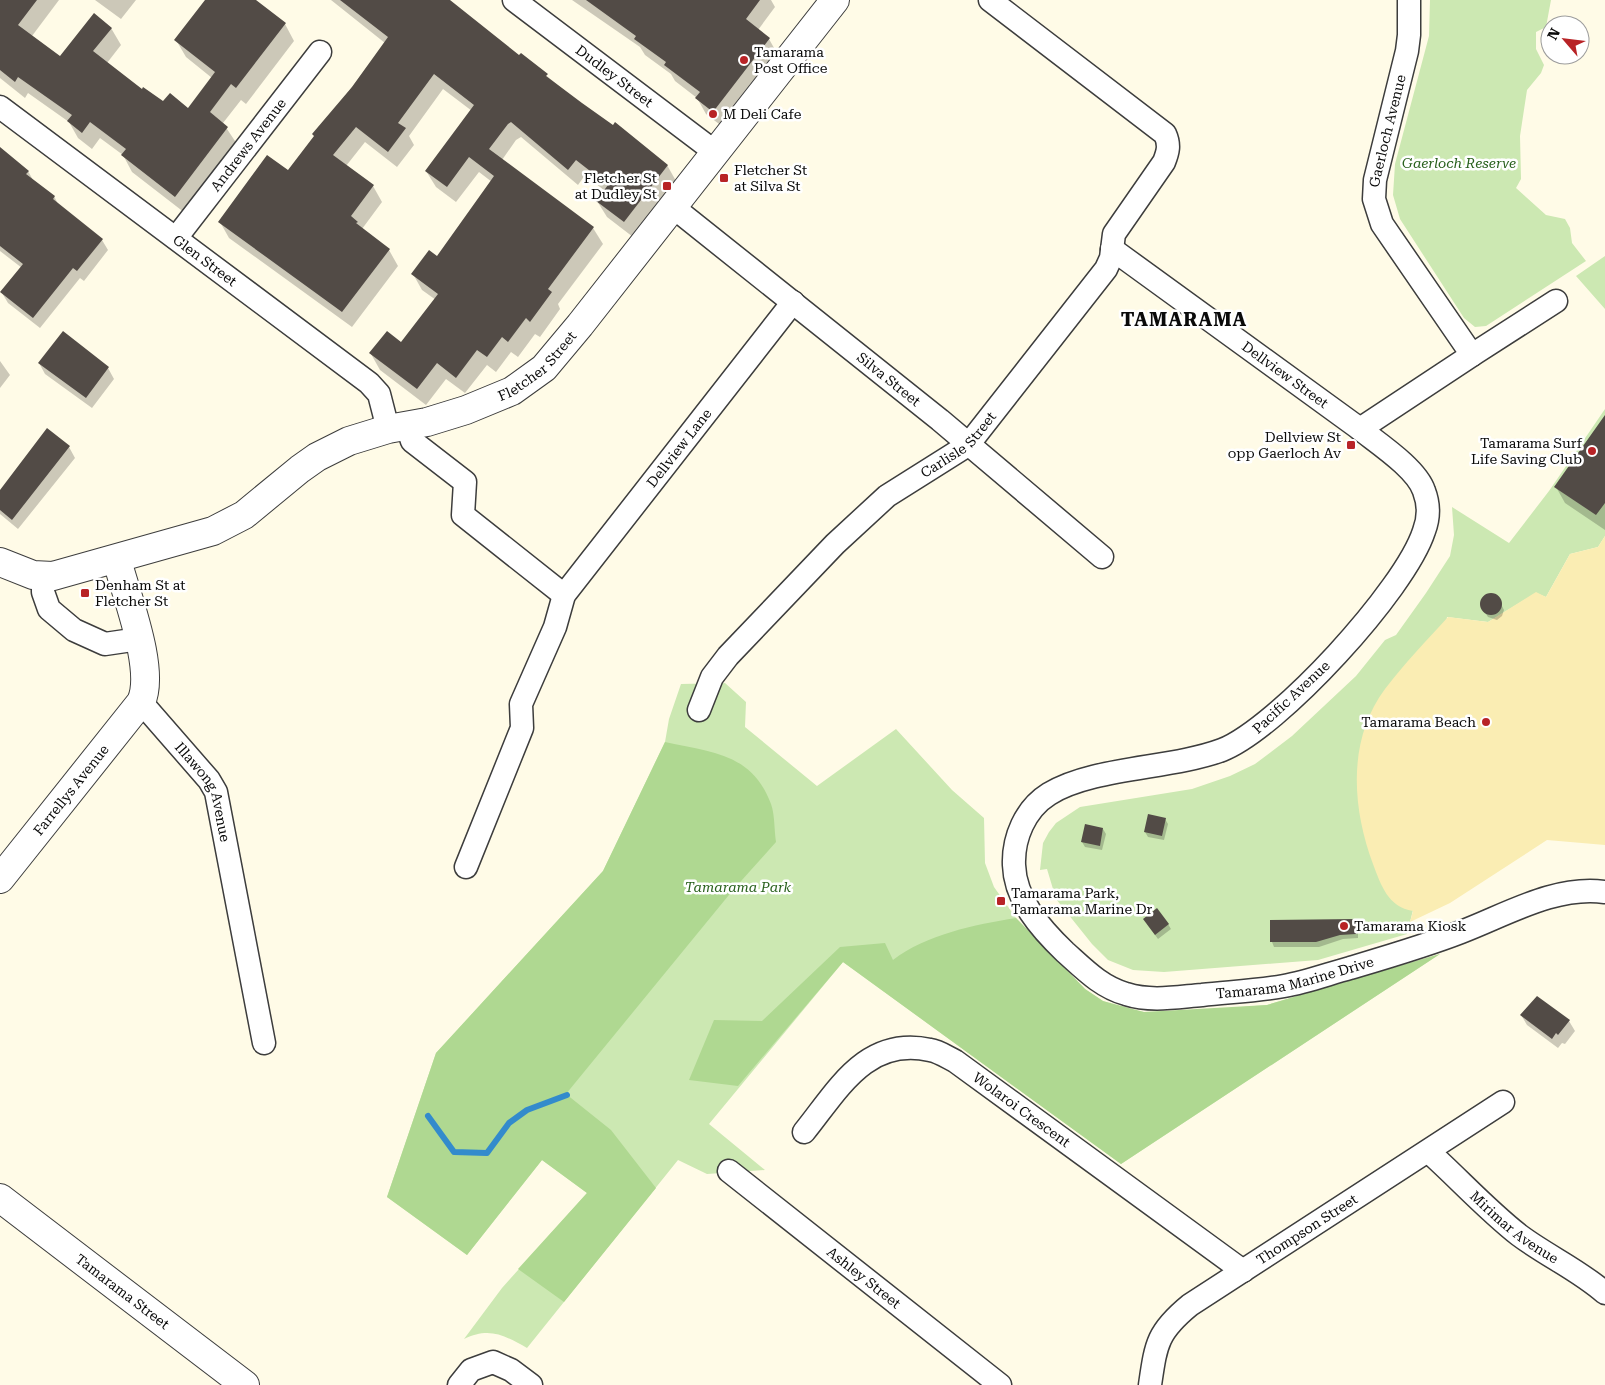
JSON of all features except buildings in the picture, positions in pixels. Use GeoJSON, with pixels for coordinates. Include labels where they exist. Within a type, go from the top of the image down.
{"type":"FeatureCollection","features":[{"type":"Feature","properties":{"kind":"street","name":"Dudley Street"},"geometry":{"type":"LineString","coordinates":[[514,0],[715,152]]}},
{"type":"Feature","properties":{"kind":"street","name":"Fletcher Street"},"geometry":{"type":"LineString","coordinates":[[43,576],[54,576],[116,560],[229,524],[257,506],[317,457],[349,441],[466,410],[512,391],[531,379],[557,354],[835,0]]}},
{"type":"Feature","properties":{"kind":"street","name":"Carlisle Street"},"geometry":{"type":"LineString","coordinates":[[699,710],[712,677],[728,656],[835,544],[887,496],[968,445],[1106,269],[1111,258],[1114,234],[1164,162],[1168,152],[1168,141],[1159,129],[990,0]]}},
{"type":"Feature","properties":{"kind":"street","name":"Gaerloch Avenue"},"geometry":{"type":"LineString","coordinates":[[1409,0],[1409,35],[1374,180],[1374,199],[1382,224],[1472,355]]}},
{"type":"Feature","properties":{"kind":"street","name":"Andrews Avenue"},"geometry":{"type":"LineString","coordinates":[[176,238],[320,52]]}},
{"type":"Feature","properties":{"kind":"street","name":"Glen Street"},"geometry":{"type":"LineString","coordinates":[[0,107],[369,383],[379,394],[398,428],[465,482],[463,515],[564,595]]}},
{"type":"Feature","properties":{"kind":"street","name":"Silva Street"},"geometry":{"type":"LineString","coordinates":[[673,207],[940,420],[1102,556]]}},
{"type":"Feature","properties":{"kind":"street","name":"Dellview Street"},"geometry":{"type":"LineString","coordinates":[[1112,249],[1360,429]]}},
{"type":"Feature","properties":{"kind":"street"},"geometry":{"type":"LineString","coordinates":[[1360,429],[1556,301]]}},
{"type":"Feature","properties":{"kind":"street","name":"Dellview Lane"},"geometry":{"type":"LineString","coordinates":[[564,595],[793,302]]}},
{"type":"Feature","properties":{"kind":"street","name":"Pacific Avenue"},"geometry":{"type":"LineString","coordinates":[[1018,890],[1014,864],[1016,841],[1024,821],[1043,798],[1070,784],[1212,753],[1246,738],[1280,711],[1326,664],[1368,618],[1390,589],[1419,545],[1426,522],[1427,505],[1424,488],[1414,474],[1360,429]]}},
{"type":"Feature","properties":{"kind":"street"},"geometry":{"type":"LineString","coordinates":[[116,560],[145,661],[146,692],[141,702]]}},
{"type":"Feature","properties":{"kind":"street"},"geometry":{"type":"LineString","coordinates":[[0,562],[17,570],[43,576],[44,592],[49,609],[74,630],[105,644],[139,639]]}},
{"type":"Feature","properties":{"kind":"street"},"geometry":{"type":"LineString","coordinates":[[466,867],[522,728],[521,704],[555,627],[564,595]]}},
{"type":"Feature","properties":{"kind":"street","name":"Farrellys Avenue"},"geometry":{"type":"LineString","coordinates":[[0,879],[141,702]]}},
{"type":"Feature","properties":{"kind":"street","name":"Illawong Avenue"},"geometry":{"type":"LineString","coordinates":[[141,702],[204,773],[216,792],[264,1043]]}},
{"type":"Feature","properties":{"kind":"street","name":"Tamarama Marine Drive"},"geometry":{"type":"LineString","coordinates":[[1018,890],[1041,926],[1096,980],[1128,995],[1155,998],[1289,985],[1430,944],[1558,895],[1587,890],[1605,892]]}},
{"type":"Feature","properties":{"kind":"street","name":"Wolaroi Crescent"},"geometry":{"type":"LineString","coordinates":[[804,1132],[859,1065],[882,1052],[905,1048],[931,1050],[955,1061],[1243,1271]]}},
{"type":"Feature","properties":{"kind":"street","name":"Thompson Street"},"geometry":{"type":"LineString","coordinates":[[1150,1385],[1155,1350],[1169,1322],[1190,1305],[1429,1152],[1503,1102]]}},
{"type":"Feature","properties":{"kind":"street","name":"Mirimar Avenue"},"geometry":{"type":"LineString","coordinates":[[1429,1152],[1517,1234],[1545,1254],[1593,1282],[1605,1293]]}},
{"type":"Feature","properties":{"kind":"street","name":"Ashley Street"},"geometry":{"type":"LineString","coordinates":[[729,1171],[1000,1385]]}},
{"type":"Feature","properties":{"kind":"street","name":"Tamarama Street"},"geometry":{"type":"LineString","coordinates":[[0,1198],[245,1385]]}},
{"type":"Feature","properties":{"kind":"street"},"geometry":{"type":"LineString","coordinates":[[465,1378],[493,1362],[511,1370],[531,1385]]}},
{"type":"Feature","properties":{"kind":"green space","name":"Gaerloch Reserve"},"geometry":{"type":"Polygon","coordinates":[[[1430,0],[1551,0],[1548,15],[1540,15],[1540,30],[1536,32],[1536,49],[1540,57],[1540,65],[1544,65],[1541,73],[1527,90],[1520,136],[1521,179],[1516,188],[1546,215],[1565,219],[1570,228],[1572,243],[1586,261],[1486,326],[1475,327],[1464,318],[1400,219],[1393,195],[1395,164],[1429,36],[1430,0]]]}},
{"type":"Feature","properties":{"kind":"green space"},"geometry":{"type":"Polygon","coordinates":[[[1605,256],[1605,309],[1576,276],[1605,256]]]}},
{"type":"Feature","properties":{"kind":"green space"},"geometry":{"type":"Polygon","coordinates":[[[1605,409],[1605,536],[1598,547],[1570,554],[1546,597],[1536,593],[1488,622],[1447,617],[1413,910],[1407,934],[1318,960],[1164,972],[1133,970],[1108,960],[1092,944],[1056,899],[1047,869],[1040,870],[1043,843],[1056,823],[1080,807],[1192,789],[1230,776],[1255,764],[1292,736],[1356,676],[1385,640],[1396,635],[1450,556],[1454,535],[1452,507],[1509,543],[1549,491],[1605,409]]]}},
{"type":"Feature","properties":{"kind":"green space","name":"Tamarama Park"},"geometry":{"type":"Polygon","coordinates":[[[725,683],[746,702],[745,727],[817,786],[896,729],[952,790],[984,818],[985,863],[994,887],[1016,918],[1085,989],[1103,1001],[1124,1009],[1144,1012],[1191,1011],[1267,1005],[1440,954],[1121,1164],[843,962],[709,1124],[765,1170],[707,1174],[678,1160],[527,1348],[504,1336],[489,1333],[473,1335],[464,1339],[502,1288],[587,1193],[542,1160],[467,1255],[387,1197],[436,1053],[603,871],[665,742],[669,719],[681,684],[725,683]]]}},
{"type":"Feature","properties":{"kind":"green space"},"geometry":{"type":"Polygon","coordinates":[[[665,742],[728,758],[753,774],[763,787],[771,804],[776,842],[733,890],[566,1094],[611,1130],[656,1188],[564,1302],[518,1269],[587,1193],[542,1160],[467,1255],[387,1197],[436,1053],[603,871],[665,742]]]}},
{"type":"Feature","properties":{"kind":"green space"},"geometry":{"type":"Polygon","coordinates":[[[1016,918],[1085,989],[1103,1001],[1144,1012],[1267,1005],[1440,954],[1121,1164],[843,962],[738,1086],[689,1080],[714,1020],[762,1021],[840,947],[885,943],[893,960],[906,951],[936,937],[984,924],[1016,918]]]}},
{"type":"Feature","properties":{"kind":"sand","name":"Tamarama Beach"},"geometry":{"type":"Polygon","coordinates":[[[1605,536],[1605,845],[1547,840],[1450,903],[1410,922],[1413,911],[1397,905],[1391,900],[1383,887],[1373,864],[1361,820],[1357,775],[1359,752],[1364,730],[1373,709],[1392,680],[1448,617],[1488,622],[1536,592],[1546,597],[1570,554],[1598,547],[1605,536]]]}},
{"type":"Feature","properties":{"kind":"waterway"},"geometry":{"type":"LineString","coordinates":[[428,1116],[454,1152],[487,1153],[509,1123],[527,1110],[567,1095]]}},
{"type":"Feature","properties":{"kind":"place","name":"Tamarama Post Office"},"geometry":{"type":"Point","coordinates":[744,60]}},
{"type":"Feature","properties":{"kind":"place","name":"M Deli Cafe"},"geometry":{"type":"Point","coordinates":[713,114]}},
{"type":"Feature","properties":{"kind":"place","name":"Fletcher St at Silva St"},"geometry":{"type":"Point","coordinates":[724,178]}},
{"type":"Feature","properties":{"kind":"place","name":"Fletcher St at Dudley St"},"geometry":{"type":"Point","coordinates":[667,186]}},
{"type":"Feature","properties":{"kind":"place","name":"Dellview St opp Gaerloch Av"},"geometry":{"type":"Point","coordinates":[1351,445]}},
{"type":"Feature","properties":{"kind":"place","name":"Tamarama Surf Life Saving Club"},"geometry":{"type":"Point","coordinates":[1592,451]}},
{"type":"Feature","properties":{"kind":"place","name":"Denham St at Fletcher St"},"geometry":{"type":"Point","coordinates":[85,593]}},
{"type":"Feature","properties":{"kind":"place","name":"Tamarama Beach"},"geometry":{"type":"Point","coordinates":[1486,722]}},
{"type":"Feature","properties":{"kind":"place","name":"Tamarama Park, Tamarama Marine Dr"},"geometry":{"type":"Point","coordinates":[1001,901]}},
{"type":"Feature","properties":{"kind":"place","name":"Tamarama Kiosk"},"geometry":{"type":"Point","coordinates":[1344,926]}},
{"type":"Feature","properties":{"kind":"district","name":"TAMARAMA"},"geometry":{"type":"Point","coordinates":[1184,319]}}]}
